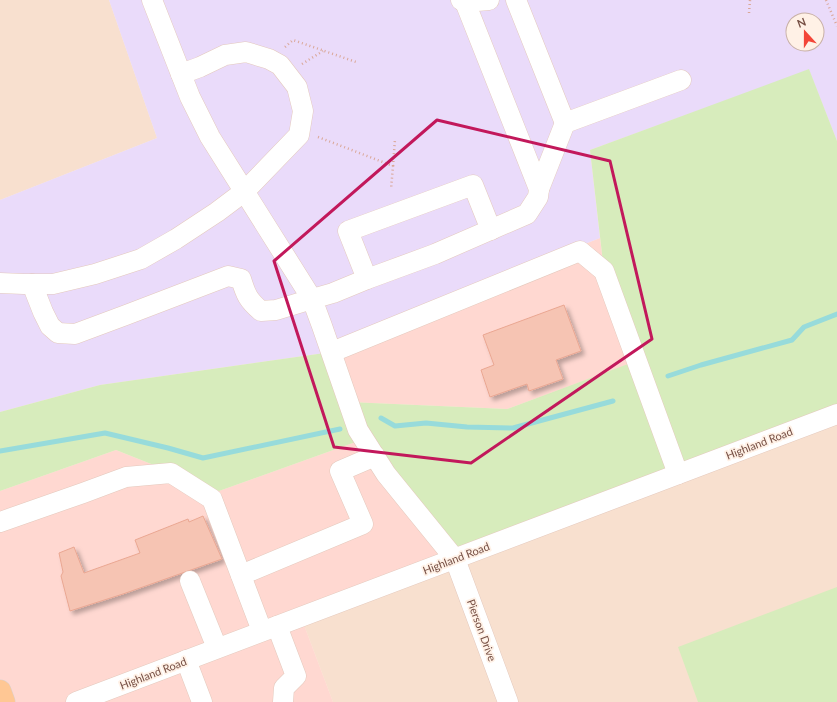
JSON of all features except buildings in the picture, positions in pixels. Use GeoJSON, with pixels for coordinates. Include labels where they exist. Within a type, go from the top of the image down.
{"type":"FeatureCollection","features":[{"type":"Feature","properties":{"kind":"main road"},"geometry":{"type":"LineString","coordinates":[[0,691],[4,702]]}},
{"type":"Feature","properties":{"kind":"street","name":"Pierson Drive"},"geometry":{"type":"LineString","coordinates":[[152,0],[190,97],[210,137],[312,299],[332,352],[358,430],[386,474],[455,558],[508,702]]}},
{"type":"Feature","properties":{"kind":"street"},"geometry":{"type":"LineString","coordinates":[[488,0],[463,1],[540,189]]}},
{"type":"Feature","properties":{"kind":"street"},"geometry":{"type":"LineString","coordinates":[[32,284],[50,326],[58,333],[75,334],[126,316],[228,276],[241,279],[252,304],[261,311],[276,310],[333,293],[435,254],[527,214],[538,197],[565,123],[516,0]]}},
{"type":"Feature","properties":{"kind":"street"},"geometry":{"type":"LineString","coordinates":[[0,283],[53,284],[141,260],[176,240],[218,212],[245,191],[299,135],[303,111],[297,87],[280,65],[269,59],[246,52],[225,55],[181,74]]}},
{"type":"Feature","properties":{"kind":"street"},"geometry":{"type":"LineString","coordinates":[[565,123],[681,80]]}},
{"type":"Feature","properties":{"kind":"street"},"geometry":{"type":"LineString","coordinates":[[367,279],[348,231],[473,185],[491,230]]}},
{"type":"Feature","properties":{"kind":"street"},"geometry":{"type":"LineString","coordinates":[[332,352],[580,251],[604,271],[678,474]]}},
{"type":"Feature","properties":{"kind":"street","name":"Highland Road"},"geometry":{"type":"LineString","coordinates":[[76,702],[110,696],[186,660],[837,414]]}},
{"type":"Feature","properties":{"kind":"street"},"geometry":{"type":"LineString","coordinates":[[241,575],[363,524],[340,471],[375,456]]}},
{"type":"Feature","properties":{"kind":"street"},"geometry":{"type":"LineString","coordinates":[[0,522],[83,493],[126,476],[171,473],[212,499],[241,575],[269,629],[296,676],[284,688],[283,702]]}},
{"type":"Feature","properties":{"kind":"street"},"geometry":{"type":"LineString","coordinates":[[190,581],[217,648]]}},
{"type":"Feature","properties":{"kind":"street"},"geometry":{"type":"LineString","coordinates":[[186,660],[202,702]]}},
{"type":"Feature","properties":{"kind":"path"},"geometry":{"type":"LineString","coordinates":[[749,13],[750,0]]}},
{"type":"Feature","properties":{"kind":"path"},"geometry":{"type":"LineString","coordinates":[[826,0],[837,26]]}},
{"type":"Feature","properties":{"kind":"path"},"geometry":{"type":"LineString","coordinates":[[283,48],[292,40],[356,62]]}},
{"type":"Feature","properties":{"kind":"path"},"geometry":{"type":"LineString","coordinates":[[302,65],[323,51]]}},
{"type":"Feature","properties":{"kind":"path"},"geometry":{"type":"LineString","coordinates":[[318,137],[393,166]]}},
{"type":"Feature","properties":{"kind":"path"},"geometry":{"type":"LineString","coordinates":[[391,189],[395,139]]}},
{"type":"Feature","properties":{"kind":"highlighted area"},"geometry":{"type":"Polygon","coordinates":[[[437,120],[610,161],[652,339],[471,463],[334,447],[274,261],[437,120]]]}},
{"type":"Feature","properties":{"kind":"shaded area"},"geometry":{"type":"Polygon","coordinates":[[[0,0],[109,0],[157,138],[0,200],[0,0]]]}},
{"type":"Feature","properties":{"kind":"shaded area"},"geometry":{"type":"Polygon","coordinates":[[[109,0],[837,0],[837,141],[809,70],[590,150],[600,238],[329,345],[332,352],[100,385],[0,412],[0,200],[157,138],[109,0]]]}},
{"type":"Feature","properties":{"kind":"shaded area"},"geometry":{"type":"Polygon","coordinates":[[[600,238],[604,271],[637,361],[507,409],[349,402],[329,345],[600,238]]]}},
{"type":"Feature","properties":{"kind":"shaded area"},"geometry":{"type":"Polygon","coordinates":[[[837,414],[837,702],[333,702],[301,617],[837,414]]]}},
{"type":"Feature","properties":{"kind":"shaded area"},"geometry":{"type":"Polygon","coordinates":[[[364,439],[455,559],[301,617],[333,702],[0,702],[0,491],[116,450],[219,491],[364,439]]]}},
{"type":"Feature","properties":{"kind":"green space"},"geometry":{"type":"Polygon","coordinates":[[[809,69],[837,141],[837,414],[455,559],[364,439],[219,491],[116,450],[0,491],[0,412],[100,385],[332,352],[349,402],[507,409],[636,361],[604,271],[590,150],[809,69]]]}},
{"type":"Feature","properties":{"kind":"green space"},"geometry":{"type":"Polygon","coordinates":[[[837,587],[837,702],[698,702],[678,647],[837,587]]]}},
{"type":"Feature","properties":{"kind":"waterway"},"geometry":{"type":"LineString","coordinates":[[668,376],[701,365],[792,340],[804,327],[837,314]]}},
{"type":"Feature","properties":{"kind":"waterway"},"geometry":{"type":"LineString","coordinates":[[381,418],[395,426],[426,423],[467,427],[513,428],[613,401]]}},
{"type":"Feature","properties":{"kind":"waterway"},"geometry":{"type":"LineString","coordinates":[[0,451],[105,433],[203,458],[340,429]]}}]}
